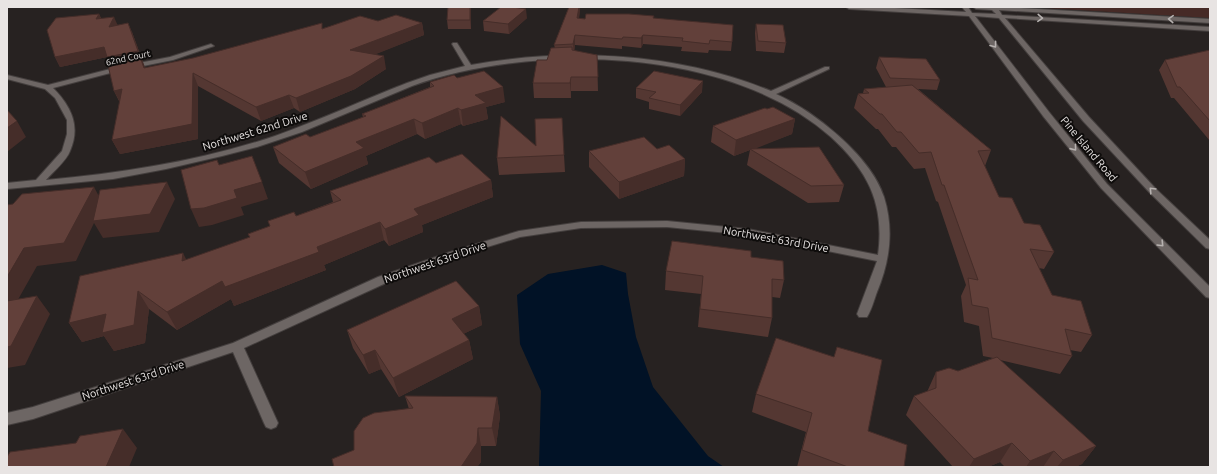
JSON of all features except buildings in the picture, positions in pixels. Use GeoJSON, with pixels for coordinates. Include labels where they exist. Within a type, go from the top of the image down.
{"type":"FeatureCollection","features":[{"type":"Feature","properties":{"kind":"street"},"geometry":{"type":"LineString","coordinates":[[849,7],[994,8],[1210,21]]}},
{"type":"Feature","properties":{"kind":"street","name":"Pine Island Road"},"geometry":{"type":"LineString","coordinates":[[994,8],[1086,119],[1153,191],[1210,246]]}},
{"type":"Feature","properties":{"kind":"street"},"geometry":{"type":"LineString","coordinates":[[970,9],[1001,16],[1210,28]]}},
{"type":"Feature","properties":{"kind":"street","name":"Pine Island Road"},"geometry":{"type":"LineString","coordinates":[[970,9],[1046,114],[1104,186],[1210,294]]}},
{"type":"Feature","properties":{"kind":"street"},"geometry":{"type":"LineString","coordinates":[[455,44],[469,66]]}},
{"type":"Feature","properties":{"kind":"street","name":"62nd Court"},"geometry":{"type":"LineString","coordinates":[[48,87],[118,69],[172,59],[211,46]]}},
{"type":"Feature","properties":{"kind":"street","name":"Northwest 62nd Drive"},"geometry":{"type":"LineString","coordinates":[[7,186],[113,176],[193,162],[258,144],[321,122],[392,90],[436,75],[469,66],[549,57],[592,57],[635,60],[678,66],[723,78],[771,94],[798,108],[832,134],[856,159],[878,191],[884,224],[883,259],[862,314]]}},
{"type":"Feature","properties":{"kind":"street"},"geometry":{"type":"LineString","coordinates":[[771,94],[827,68]]}},
{"type":"Feature","properties":{"kind":"street"},"geometry":{"type":"LineString","coordinates":[[7,77],[48,87],[58,98],[70,120],[72,134],[66,152],[39,182]]}},
{"type":"Feature","properties":{"kind":"street","name":"Northwest 63rd Drive"},"geometry":{"type":"LineString","coordinates":[[7,419],[33,413],[236,346],[382,280],[454,254],[519,234],[581,225],[667,224],[748,232],[883,259]]}},
{"type":"Feature","properties":{"kind":"street"},"geometry":{"type":"LineString","coordinates":[[236,346],[271,423]]}},
{"type":"Feature","properties":{"kind":"shaded area"},"geometry":{"type":"Polygon","coordinates":[[[1023,7],[1210,7],[1210,18],[1044,8],[1023,7]]]}},
{"type":"Feature","properties":{"kind":"water"},"geometry":{"type":"Polygon","coordinates":[[[602,265],[626,273],[628,294],[636,337],[653,387],[708,456],[724,467],[539,467],[541,391],[520,344],[517,295],[548,274],[602,265]]]}}]}
